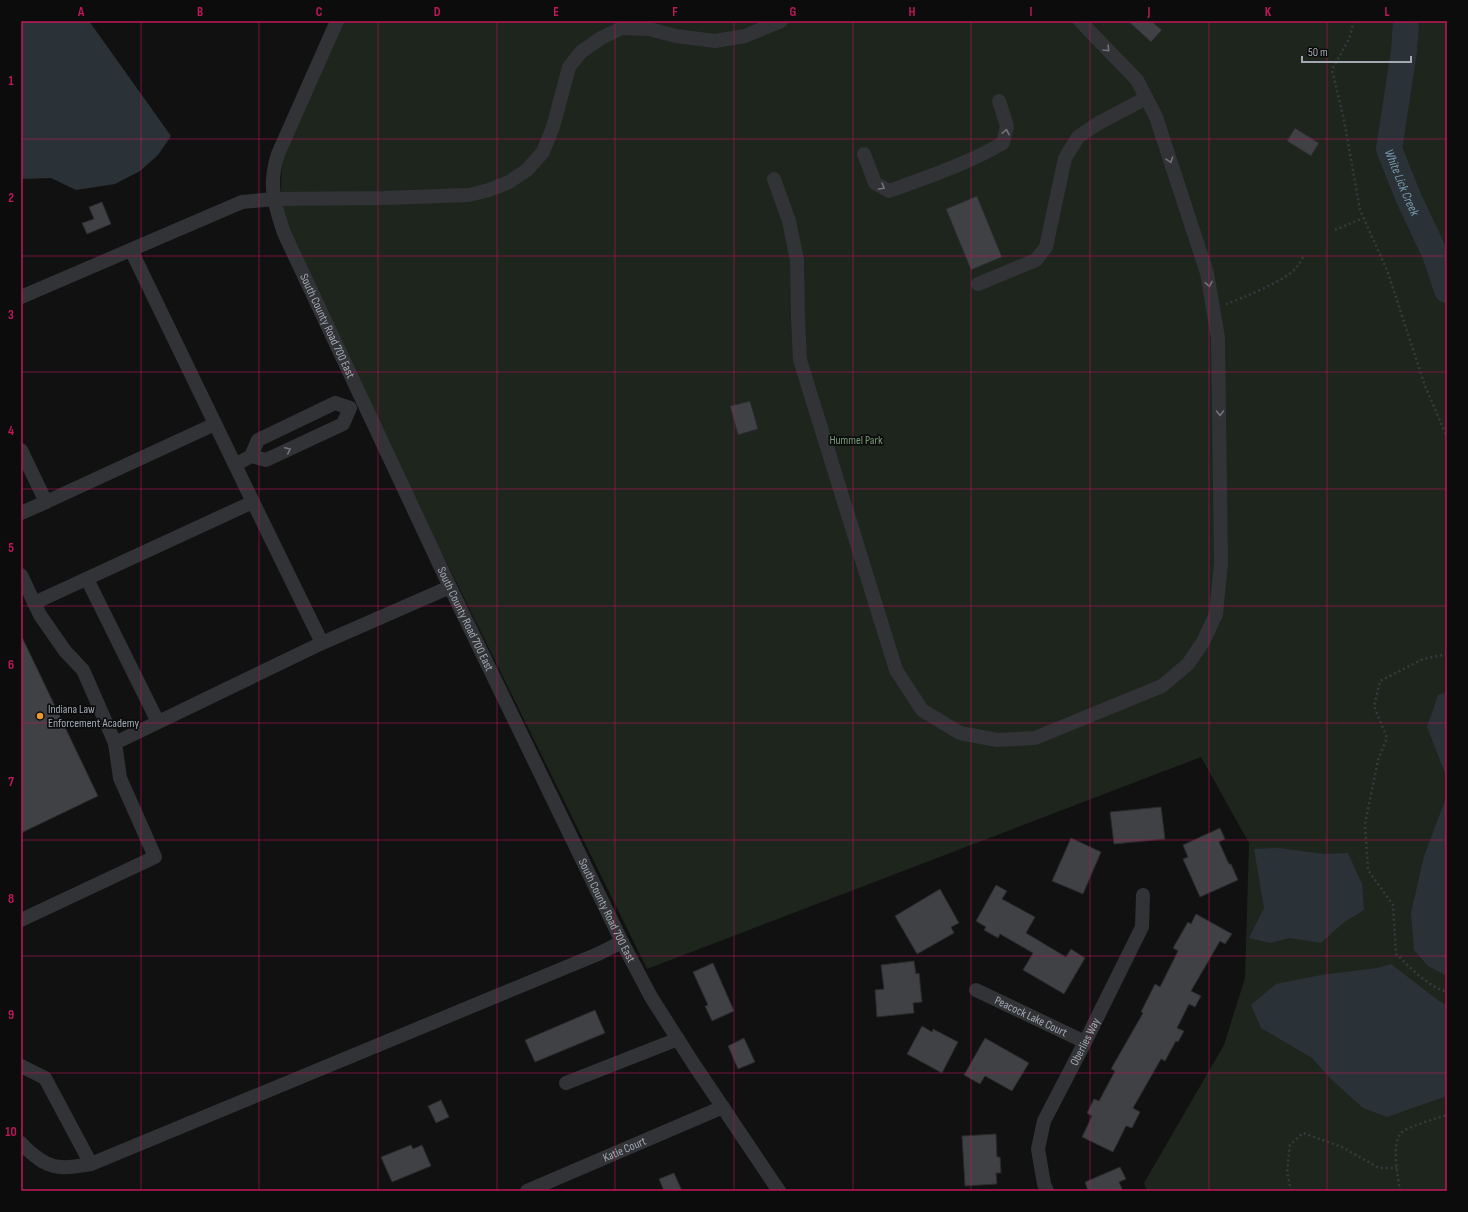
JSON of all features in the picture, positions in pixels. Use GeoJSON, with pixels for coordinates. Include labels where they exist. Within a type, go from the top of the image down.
{"type":"FeatureCollection","features":[{"type":"Feature","properties":{"kind":"street","name":"South County Road 700 East"},"geometry":{"type":"LineString","coordinates":[[337,21],[274,166],[272,178],[274,199],[284,233],[450,587],[622,942],[651,997],[779,1191]]}},
{"type":"Feature","properties":{"kind":"street"},"geometry":{"type":"LineString","coordinates":[[21,297],[242,202],[274,199],[384,198],[461,195],[489,190],[509,182],[527,170],[543,152],[553,127],[569,67],[581,52],[601,38],[622,28],[649,29],[676,36],[715,41],[744,36],[781,21]]}},
{"type":"Feature","properties":{"kind":"street"},"geometry":{"type":"LineString","coordinates":[[776,183],[789,221],[797,260],[800,360],[896,670],[922,710],[960,733],[997,740],[1035,738],[1162,686],[1188,664],[1203,642],[1216,614],[1221,563],[1218,338],[1207,273],[1156,117],[1137,80],[1080,21]]}},
{"type":"Feature","properties":{"kind":"street"},"geometry":{"type":"LineString","coordinates":[[978,284],[1036,260],[1046,247],[1066,158],[1078,137],[1097,124],[1146,98]]}},
{"type":"Feature","properties":{"kind":"street"},"geometry":{"type":"LineString","coordinates":[[864,154],[875,183],[889,191],[982,156],[1003,143],[1007,126],[999,101]]}},
{"type":"Feature","properties":{"kind":"street"},"geometry":{"type":"LineString","coordinates":[[131,250],[322,644]]}},
{"type":"Feature","properties":{"kind":"street"},"geometry":{"type":"LineString","coordinates":[[251,456],[266,460],[342,424],[350,408],[364,402]]}},
{"type":"Feature","properties":{"kind":"street"},"geometry":{"type":"LineString","coordinates":[[235,465],[251,456],[258,440],[335,403],[350,408]]}},
{"type":"Feature","properties":{"kind":"street"},"geometry":{"type":"LineString","coordinates":[[21,513],[215,424]]}},
{"type":"Feature","properties":{"kind":"street"},"geometry":{"type":"LineString","coordinates":[[21,450],[46,502]]}},
{"type":"Feature","properties":{"kind":"street"},"geometry":{"type":"LineString","coordinates":[[34,603],[253,502]]}},
{"type":"Feature","properties":{"kind":"street"},"geometry":{"type":"LineString","coordinates":[[21,576],[40,615],[65,651],[83,670],[115,743],[120,778],[155,857],[21,920]]}},
{"type":"Feature","properties":{"kind":"street"},"geometry":{"type":"LineString","coordinates":[[87,579],[158,722]]}},
{"type":"Feature","properties":{"kind":"street"},"geometry":{"type":"LineString","coordinates":[[115,743],[322,644],[450,587]]}},
{"type":"Feature","properties":{"kind":"street","name":"Oberlies Way"},"geometry":{"type":"LineString","coordinates":[[1047,1191],[1044,1184],[1038,1149],[1044,1121],[1086,1042],[1142,927],[1143,895]]}},
{"type":"Feature","properties":{"kind":"street"},"geometry":{"type":"LineString","coordinates":[[22,1145],[39,1159],[52,1167],[72,1168],[91,1164],[598,954],[622,942]]}},
{"type":"Feature","properties":{"kind":"street","name":"Peacock Lake Court"},"geometry":{"type":"LineString","coordinates":[[976,990],[1086,1042]]}},
{"type":"Feature","properties":{"kind":"street"},"geometry":{"type":"LineString","coordinates":[[566,1083],[678,1039]]}},
{"type":"Feature","properties":{"kind":"street"},"geometry":{"type":"LineString","coordinates":[[22,1068],[45,1078],[91,1164]]}},
{"type":"Feature","properties":{"kind":"street","name":"Katie Court"},"geometry":{"type":"LineString","coordinates":[[527,1191],[723,1107]]}},
{"type":"Feature","properties":{"kind":"path"},"geometry":{"type":"LineString","coordinates":[[1354,21],[1349,39],[1332,70],[1344,120],[1360,210],[1387,270],[1425,386],[1447,437]]}},
{"type":"Feature","properties":{"kind":"path"},"geometry":{"type":"LineString","coordinates":[[1335,230],[1363,218]]}},
{"type":"Feature","properties":{"kind":"path"},"geometry":{"type":"LineString","coordinates":[[1213,308],[1249,294],[1287,275],[1295,270],[1304,256]]}},
{"type":"Feature","properties":{"kind":"path"},"geometry":{"type":"LineString","coordinates":[[1447,654],[1423,659],[1380,681],[1374,706],[1387,738],[1378,760],[1365,824],[1368,870],[1393,905],[1396,954],[1438,989],[1447,992]]}},
{"type":"Feature","properties":{"kind":"path"},"geometry":{"type":"LineString","coordinates":[[1400,1191],[1395,1148],[1401,1133],[1409,1128],[1447,1115]]}},
{"type":"Feature","properties":{"kind":"path"},"geometry":{"type":"LineString","coordinates":[[1291,1191],[1287,1172],[1290,1145],[1303,1133],[1342,1147],[1379,1168],[1397,1168]]}},
{"type":"Feature","properties":{"kind":"green space","name":"Hummel Park"},"geometry":{"type":"Polygon","coordinates":[[[334,21],[1447,21],[1447,1191],[1147,1191],[1144,1183],[1224,1045],[1245,978],[1249,843],[1201,757],[647,969],[298,261],[280,195],[284,142],[334,21]]]}},
{"type":"Feature","properties":{"kind":"shaded area"},"geometry":{"type":"Polygon","coordinates":[[[21,21],[89,21],[171,136],[158,155],[140,171],[115,184],[76,190],[51,178],[21,179],[21,21]]]}},
{"type":"Feature","properties":{"kind":"shaded area"},"geometry":{"type":"Polygon","coordinates":[[[1447,692],[1447,778],[1427,727],[1438,695],[1447,692]]]}},
{"type":"Feature","properties":{"kind":"shaded area"},"geometry":{"type":"Polygon","coordinates":[[[1447,795],[1447,976],[1428,966],[1414,950],[1411,913],[1424,856],[1447,795]]]}},
{"type":"Feature","properties":{"kind":"shaded area"},"geometry":{"type":"Polygon","coordinates":[[[1278,848],[1325,854],[1348,853],[1362,884],[1364,910],[1343,923],[1321,943],[1290,938],[1270,943],[1249,938],[1264,908],[1254,849],[1278,848]]]}},
{"type":"Feature","properties":{"kind":"shaded area"},"geometry":{"type":"Polygon","coordinates":[[[1391,964],[1439,1001],[1447,1005],[1447,1096],[1387,1117],[1363,1108],[1331,1079],[1312,1058],[1261,1028],[1251,1005],[1276,984],[1321,975],[1377,968],[1391,964]]]}},
{"type":"Feature","properties":{"kind":"building"},"geometry":{"type":"Polygon","coordinates":[[[1128,21],[1151,21],[1162,30],[1151,42],[1128,21]]]}},
{"type":"Feature","properties":{"kind":"building"},"geometry":{"type":"Polygon","coordinates":[[[1295,128],[1319,143],[1311,156],[1287,141],[1295,128]]]}},
{"type":"Feature","properties":{"kind":"building"},"geometry":{"type":"Polygon","coordinates":[[[977,196],[1002,257],[971,270],[946,209],[977,196]]]}},
{"type":"Feature","properties":{"kind":"building"},"geometry":{"type":"Polygon","coordinates":[[[102,202],[111,224],[87,234],[82,223],[94,219],[89,207],[102,202]]]}},
{"type":"Feature","properties":{"kind":"building"},"geometry":{"type":"Polygon","coordinates":[[[750,401],[758,429],[738,435],[730,406],[750,401]]]}},
{"type":"Feature","properties":{"kind":"building","name":"Indiana Law Enforcement Academy"},"geometry":{"type":"Polygon","coordinates":[[[21,635],[98,796],[21,833],[21,635]]]}},
{"type":"Feature","properties":{"kind":"building"},"geometry":{"type":"Polygon","coordinates":[[[1161,807],[1165,839],[1114,844],[1110,812],[1161,807]]]}},
{"type":"Feature","properties":{"kind":"building"},"geometry":{"type":"Polygon","coordinates":[[[1220,828],[1225,839],[1219,842],[1238,880],[1200,897],[1183,859],[1188,857],[1183,845],[1220,828]]]}},
{"type":"Feature","properties":{"kind":"building"},"geometry":{"type":"Polygon","coordinates":[[[1071,838],[1101,852],[1083,894],[1052,881],[1071,838]]]}},
{"type":"Feature","properties":{"kind":"building"},"geometry":{"type":"Polygon","coordinates":[[[996,885],[1007,891],[1002,899],[1035,917],[1026,933],[1066,957],[1071,949],[1085,958],[1064,994],[1023,970],[1033,953],[1000,934],[998,938],[984,930],[986,927],[976,921],[996,885]]]}},
{"type":"Feature","properties":{"kind":"building"},"geometry":{"type":"Polygon","coordinates":[[[940,889],[959,923],[951,927],[954,933],[917,954],[895,916],[940,889]]]}},
{"type":"Feature","properties":{"kind":"building"},"geometry":{"type":"Polygon","coordinates":[[[1196,914],[1232,934],[1225,944],[1220,941],[1191,991],[1201,996],[1195,1007],[1189,1004],[1177,1028],[1184,1031],[1178,1042],[1176,1041],[1165,1061],[1161,1059],[1133,1108],[1140,1112],[1132,1128],[1126,1126],[1113,1152],[1082,1137],[1092,1116],[1087,1113],[1094,1099],[1099,1101],[1115,1071],[1111,1069],[1143,1013],[1141,1012],[1155,984],[1160,987],[1178,951],[1173,948],[1188,922],[1191,924],[1196,914]]]}},
{"type":"Feature","properties":{"kind":"building"},"geometry":{"type":"Polygon","coordinates":[[[914,961],[916,974],[919,973],[922,1002],[913,1003],[914,1013],[877,1017],[875,990],[884,989],[881,965],[914,961]]]}},
{"type":"Feature","properties":{"kind":"building"},"geometry":{"type":"Polygon","coordinates":[[[713,963],[734,1011],[712,1021],[705,1006],[708,1005],[693,972],[713,963]]]}},
{"type":"Feature","properties":{"kind":"building"},"geometry":{"type":"Polygon","coordinates":[[[595,1010],[605,1033],[535,1062],[525,1040],[595,1010]]]}},
{"type":"Feature","properties":{"kind":"building"},"geometry":{"type":"Polygon","coordinates":[[[922,1026],[932,1032],[933,1029],[958,1042],[942,1073],[907,1054],[922,1026]]]}},
{"type":"Feature","properties":{"kind":"building"},"geometry":{"type":"Polygon","coordinates":[[[744,1038],[755,1062],[738,1069],[728,1046],[744,1038]]]}},
{"type":"Feature","properties":{"kind":"building"},"geometry":{"type":"Polygon","coordinates":[[[985,1038],[1029,1063],[1012,1091],[985,1076],[980,1084],[964,1075],[985,1038]]]}},
{"type":"Feature","properties":{"kind":"building"},"geometry":{"type":"Polygon","coordinates":[[[441,1100],[449,1117],[436,1123],[428,1106],[441,1100]]]}},
{"type":"Feature","properties":{"kind":"building"},"geometry":{"type":"Polygon","coordinates":[[[996,1134],[997,1157],[1000,1157],[1001,1173],[996,1173],[997,1184],[965,1186],[962,1136],[996,1134]]]}},
{"type":"Feature","properties":{"kind":"building"},"geometry":{"type":"Polygon","coordinates":[[[411,1145],[413,1149],[422,1145],[431,1166],[392,1182],[381,1157],[411,1145]]]}},
{"type":"Feature","properties":{"kind":"building"},"geometry":{"type":"Polygon","coordinates":[[[1120,1167],[1126,1179],[1119,1182],[1123,1191],[1088,1191],[1085,1182],[1120,1167]]]}},
{"type":"Feature","properties":{"kind":"building"},"geometry":{"type":"Polygon","coordinates":[[[674,1173],[682,1191],[664,1191],[659,1179],[674,1173]]]}},
{"type":"Feature","properties":{"kind":"waterway","name":"White Lick Creek"},"geometry":{"type":"LineString","coordinates":[[1406,21],[1404,51],[1389,149],[1409,199],[1435,254],[1447,290]]}},
{"type":"Feature","properties":{"kind":"place","name":"Indiana Law Enforcement Academy"},"geometry":{"type":"Point","coordinates":[40,716]}}]}
